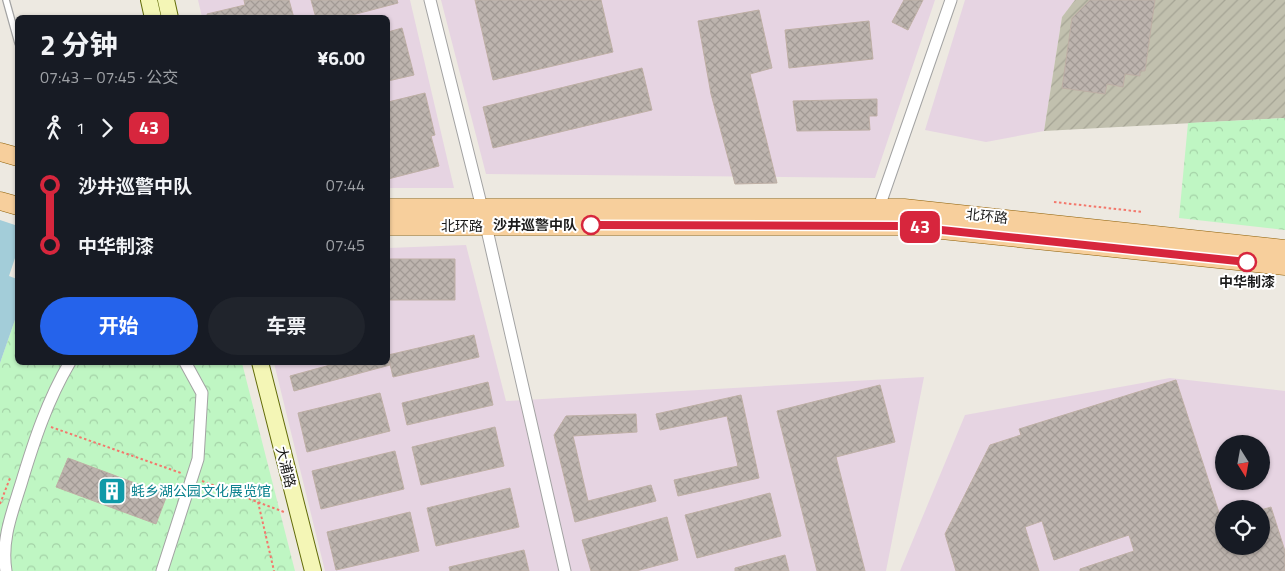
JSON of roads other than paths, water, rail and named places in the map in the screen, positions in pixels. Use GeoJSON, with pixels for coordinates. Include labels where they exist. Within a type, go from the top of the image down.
{"type":"FeatureCollection","features":[{"type":"Feature","properties":{"kind":"main road"},"geometry":{"type":"LineString","coordinates":[[0,201],[15,205]]}},
{"type":"Feature","properties":{"kind":"main road","name":"北环路"},"geometry":{"type":"LineString","coordinates":[[390,208],[879,207],[965,214],[1285,249]]}},
{"type":"Feature","properties":{"kind":"main road","name":"北环路"},"geometry":{"type":"LineString","coordinates":[[390,226],[903,226],[1285,266]]}},
{"type":"Feature","properties":{"kind":"street"},"geometry":{"type":"LineString","coordinates":[[149,0],[152,15]]}},
{"type":"Feature","properties":{"kind":"street"},"geometry":{"type":"LineString","coordinates":[[166,0],[169,15]]}},
{"type":"Feature","properties":{"kind":"street"},"geometry":{"type":"LineString","coordinates":[[430,0],[482,208],[565,571]]}},
{"type":"Feature","properties":{"kind":"street"},"geometry":{"type":"LineString","coordinates":[[879,207],[951,0]]}},
{"type":"Feature","properties":{"kind":"street"},"geometry":{"type":"LineString","coordinates":[[6,571],[4,555],[8,526],[39,423],[68,365]]}},
{"type":"Feature","properties":{"kind":"street"},"geometry":{"type":"LineString","coordinates":[[162,571],[198,459],[202,392],[187,365]]}},
{"type":"Feature","properties":{"kind":"street","name":"大浦路"},"geometry":{"type":"LineString","coordinates":[[261,365],[313,571]]}},
{"type":"Feature","properties":{"kind":"lane"},"geometry":{"type":"LineString","coordinates":[[6,0],[15,32]]}},
{"type":"Feature","properties":{"kind":"water"},"geometry":{"type":"Polygon","coordinates":[[[0,220],[15,225],[15,258],[9,276],[15,278],[15,320],[0,363],[0,220]]]}},
{"type":"Feature","properties":{"kind":"place","name":"沙井巡警中队"},"geometry":{"type":"Point","coordinates":[591,225]}},
{"type":"Feature","properties":{"kind":"place","name":"中华制漆"},"geometry":{"type":"Point","coordinates":[1247,262]}},
{"type":"Feature","properties":{"kind":"place","name":"蚝乡湖公园文化展览馆"},"geometry":{"type":"Point","coordinates":[112,491]}}]}
